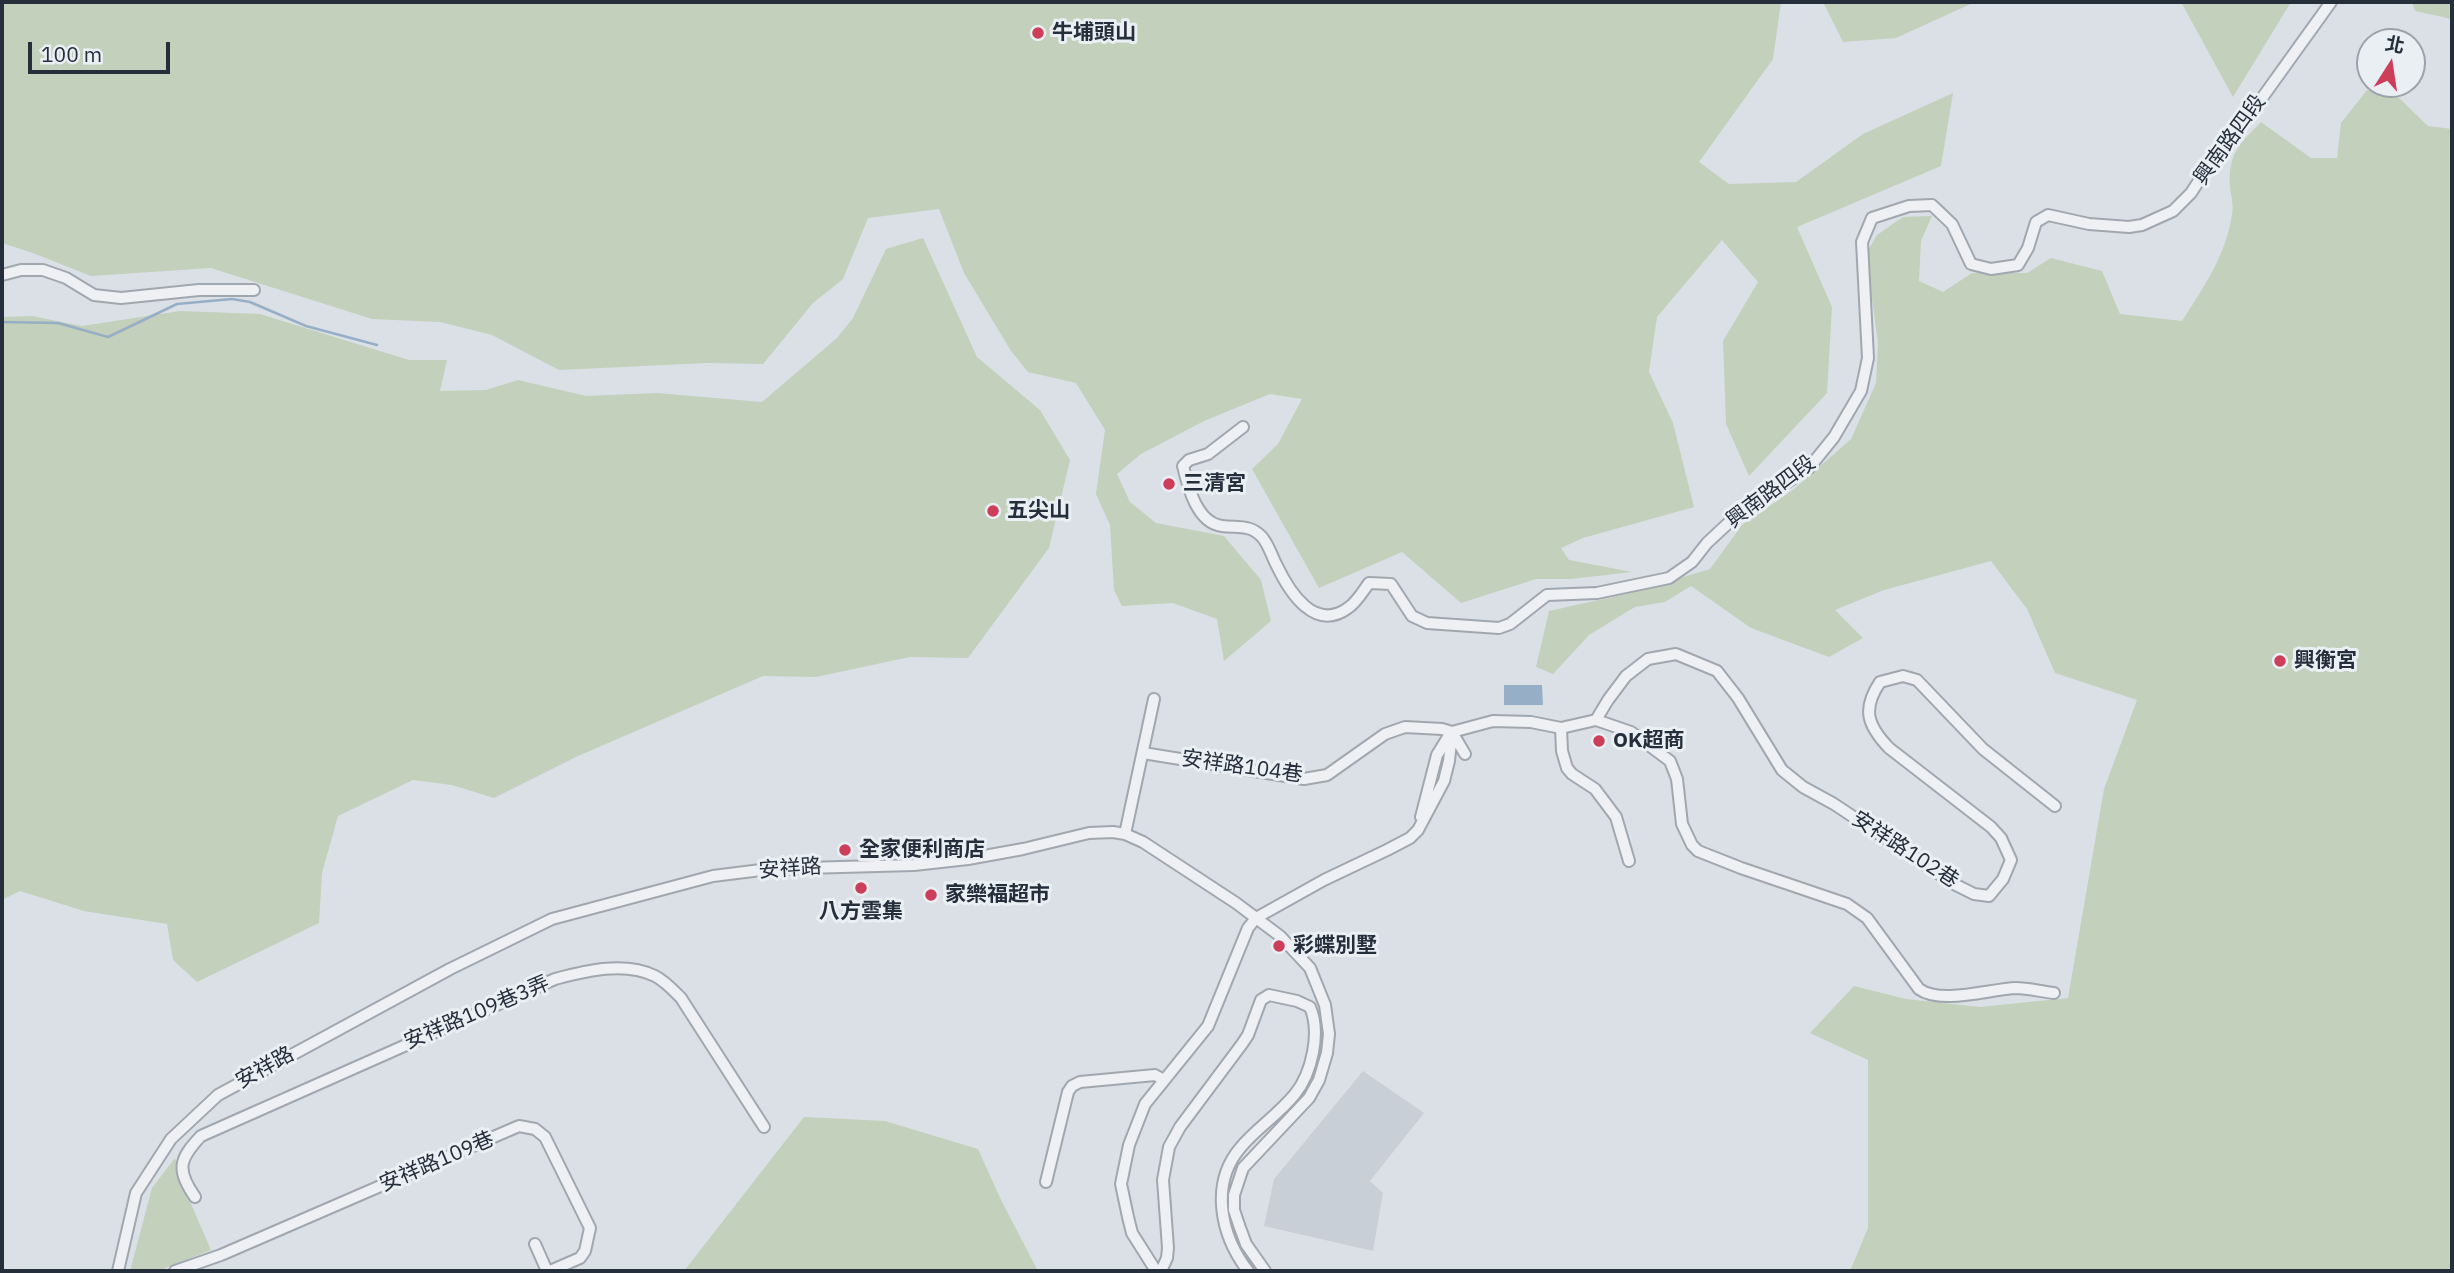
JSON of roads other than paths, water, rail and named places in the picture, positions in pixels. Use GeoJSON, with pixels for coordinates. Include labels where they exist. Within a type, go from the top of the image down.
{"type":"FeatureCollection","features":[{"type":"Feature","properties":{"kind":"street","name":"興南路四段"},"geometry":{"type":"LineString","coordinates":[[1243,427],[1208,454],[1189,460],[1183,466],[1195,501],[1205,518],[1220,526],[1251,527],[1264,539],[1278,569],[1298,599],[1310,612],[1323,617],[1351,607],[1369,583],[1391,584],[1412,616],[1427,623],[1499,628],[1510,624],[1547,595],[1597,593],[1669,578],[1692,562],[1707,543],[1737,515],[1809,468],[1834,437],[1861,391],[1868,358],[1862,242],[1872,218],[1909,206],[1932,205],[1951,223],[1971,264],[1991,269],[2018,265],[2028,248],[2036,222],[2049,215],[2129,227],[2142,225],[2173,211],[2191,193],[2224,142],[2257,104],[2330,2]]}},
{"type":"Feature","properties":{"kind":"street"},"geometry":{"type":"LineString","coordinates":[[2,275],[21,270],[43,270],[66,278],[94,295],[121,298],[199,290],[254,290]]}},
{"type":"Feature","properties":{"kind":"street","name":"安祥路102巷"},"geometry":{"type":"LineString","coordinates":[[1597,720],[1626,676],[1648,660],[1676,654],[1717,671],[1738,698],[1782,770],[1803,787],[1834,804],[1954,884],[1974,894],[1989,895],[2003,879],[2011,860],[2007,850],[1991,827],[1877,736],[1868,716],[1871,696],[1880,682],[1903,676],[1917,680],[1983,749],[2055,806]]}},
{"type":"Feature","properties":{"kind":"street"},"geometry":{"type":"LineString","coordinates":[[1125,834],[1154,698]]}},
{"type":"Feature","properties":{"kind":"street"},"geometry":{"type":"LineString","coordinates":[[1452,732],[1493,721],[1531,722],[1561,728],[1597,720],[1631,732],[1670,761],[1677,779],[1682,824],[1692,845],[1698,851],[1847,904],[1867,918],[1919,989],[1926,994],[1954,996],[2019,988],[2054,993]]}},
{"type":"Feature","properties":{"kind":"street","name":"安祥路104巷"},"geometry":{"type":"LineString","coordinates":[[1143,753],[1304,779],[1327,775],[1385,734],[1405,727],[1452,732]]}},
{"type":"Feature","properties":{"kind":"street"},"geometry":{"type":"LineString","coordinates":[[1561,728],[1562,751],[1567,768],[1595,789],[1616,817],[1629,861]]}},
{"type":"Feature","properties":{"kind":"street"},"geometry":{"type":"LineString","coordinates":[[1452,732],[1465,754]]}},
{"type":"Feature","properties":{"kind":"street"},"geometry":{"type":"LineString","coordinates":[[1156,1271],[1132,1233],[1121,1184],[1129,1145],[1145,1104],[1208,1026],[1248,928],[1256,918],[1324,880],[1410,838],[1418,830],[1444,781],[1452,732]]}},
{"type":"Feature","properties":{"kind":"street","name":"安祥路"},"geometry":{"type":"LineString","coordinates":[[119,1271],[135,1194],[171,1139],[218,1095],[450,969],[552,919],[713,876],[769,869],[941,862],[1023,849],[1089,833],[1125,834],[1155,850],[1256,918],[1280,936],[1310,968],[1325,1005],[1329,1034],[1322,1069],[1309,1098],[1243,1168],[1234,1195],[1238,1225],[1246,1244],[1265,1271]]}},
{"type":"Feature","properties":{"kind":"street","name":"安祥路109巷3弄"},"geometry":{"type":"LineString","coordinates":[[195,1197],[184,1181],[182,1165],[185,1153],[201,1136],[555,979],[583,971],[615,968],[637,971],[654,976],[670,987],[681,998],[764,1127]]}},
{"type":"Feature","properties":{"kind":"street"},"geometry":{"type":"LineString","coordinates":[[1161,1271],[1168,1248],[1163,1180],[1169,1147],[1180,1127],[1248,1035],[1261,1000],[1269,995],[1297,1001],[1310,1007],[1315,1024],[1310,1060],[1296,1093],[1239,1149],[1227,1170],[1222,1203],[1223,1221],[1231,1247],[1248,1271]]}},
{"type":"Feature","properties":{"kind":"street"},"geometry":{"type":"LineString","coordinates":[[1045,1182],[1068,1092],[1072,1086],[1080,1082],[1155,1075],[1164,1080]]}},
{"type":"Feature","properties":{"kind":"street","name":"安祥路109巷"},"geometry":{"type":"LineString","coordinates":[[175,1271],[221,1255],[519,1126],[535,1129],[545,1137],[590,1228],[585,1251],[580,1258],[549,1271]]}},
{"type":"Feature","properties":{"kind":"street"},"geometry":{"type":"LineString","coordinates":[[535,1244],[549,1271]]}},
{"type":"Feature","properties":{"kind":"water"},"geometry":{"type":"Polygon","coordinates":[[[1504,685],[1542,685],[1543,705],[1504,705],[1504,685]]]}},
{"type":"Feature","properties":{"kind":"waterway"},"geometry":{"type":"LineString","coordinates":[[2,322],[58,323],[108,337],[177,304],[232,299],[250,302],[306,326],[377,345]]}},
{"type":"Feature","properties":{"kind":"place","name":"牛埔頭山"},"geometry":{"type":"Point","coordinates":[1038,33]}},
{"type":"Feature","properties":{"kind":"place","name":"三清宮"},"geometry":{"type":"Point","coordinates":[1169,484]}},
{"type":"Feature","properties":{"kind":"place","name":"五尖山"},"geometry":{"type":"Point","coordinates":[993,511]}},
{"type":"Feature","properties":{"kind":"place","name":"興衡宮"},"geometry":{"type":"Point","coordinates":[2280,661]}},
{"type":"Feature","properties":{"kind":"place","name":"OK超商"},"geometry":{"type":"Point","coordinates":[1599,741]}},
{"type":"Feature","properties":{"kind":"place","name":"全家便利商店"},"geometry":{"type":"Point","coordinates":[845,850]}},
{"type":"Feature","properties":{"kind":"place","name":"八方雲集"},"geometry":{"type":"Point","coordinates":[861,888]}},
{"type":"Feature","properties":{"kind":"place","name":"家樂福超市"},"geometry":{"type":"Point","coordinates":[931,895]}},
{"type":"Feature","properties":{"kind":"place","name":"彩蝶別墅"},"geometry":{"type":"Point","coordinates":[1279,946]}}]}
